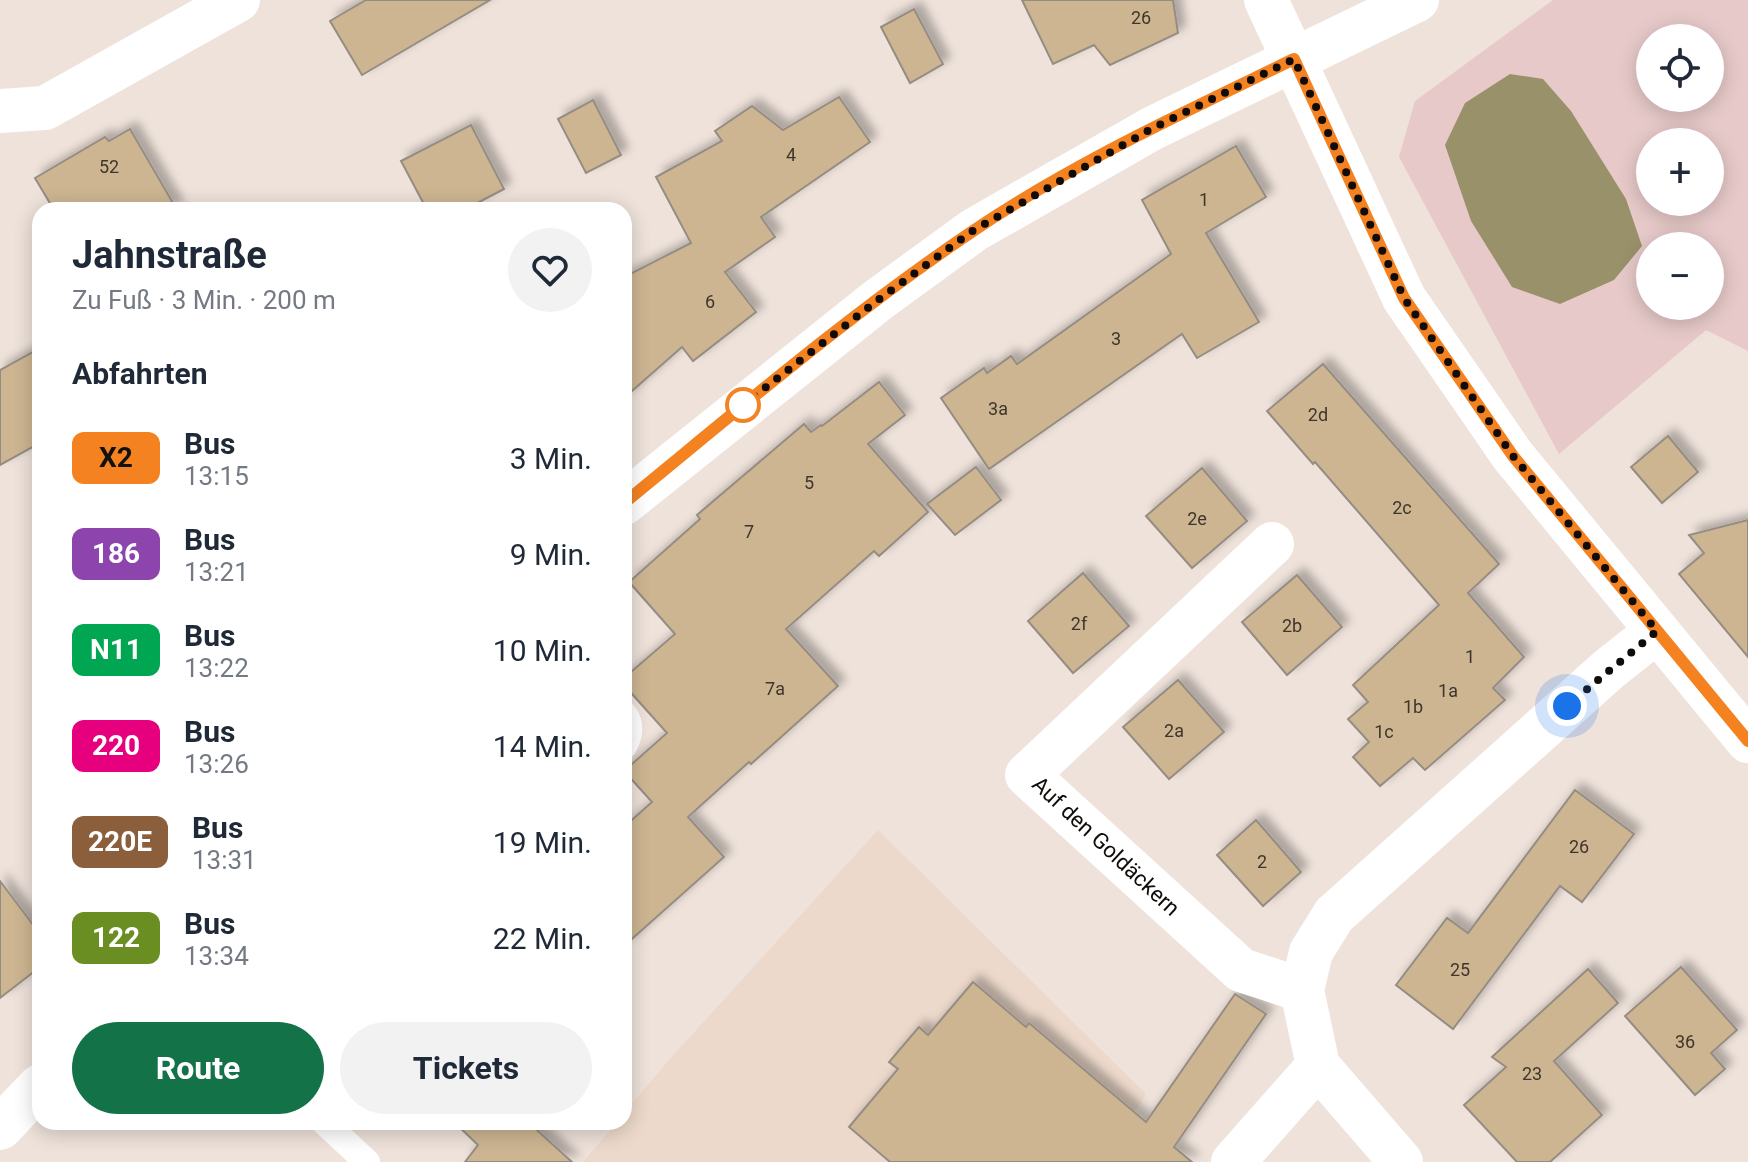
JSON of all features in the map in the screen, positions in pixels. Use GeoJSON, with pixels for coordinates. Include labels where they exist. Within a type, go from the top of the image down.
{"type":"FeatureCollection","features":[{"type":"Feature","properties":{"kind":"main road"},"geometry":{"type":"LineString","coordinates":[[0,111],[45,108],[238,0]]}},
{"type":"Feature","properties":{"kind":"main road"},"geometry":{"type":"LineString","coordinates":[[1266,0],[1404,298],[1513,456],[1748,741]]}},
{"type":"Feature","properties":{"kind":"main road"},"geometry":{"type":"LineString","coordinates":[[632,497],[865,309],[974,230],[1153,128],[1417,0]]}},
{"type":"Feature","properties":{"kind":"main road","name":"Auf den Goldäckern"},"geometry":{"type":"LineString","coordinates":[[1272,544],[1027,775],[1241,970],[1302,990]]}},
{"type":"Feature","properties":{"kind":"main road"},"geometry":{"type":"LineString","coordinates":[[1401,1162],[1318,1066],[1302,990],[1311,952],[1334,915],[1576,698],[1657,631]]}},
{"type":"Feature","properties":{"kind":"main road"},"geometry":{"type":"LineString","coordinates":[[1233,1162],[1318,1066]]}},
{"type":"Feature","properties":{"kind":"main road"},"geometry":{"type":"LineString","coordinates":[[0,1128],[32,1094]]}},
{"type":"Feature","properties":{"kind":"lane"},"geometry":{"type":"LineString","coordinates":[[333,1130],[367,1162]]}},
{"type":"Feature","properties":{"kind":"shaded area"},"geometry":{"type":"Polygon","coordinates":[[[1553,0],[1748,0],[1748,351],[1706,330],[1559,454],[1399,157],[1415,101],[1553,0]]]}},
{"type":"Feature","properties":{"kind":"shaded area"},"geometry":{"type":"Polygon","coordinates":[[[1510,74],[1543,79],[1571,111],[1626,199],[1637,232],[1636,253],[1614,280],[1560,304],[1512,287],[1471,221],[1445,145],[1465,103],[1510,74]]]}},
{"type":"Feature","properties":{"kind":"shaded area"},"geometry":{"type":"Polygon","coordinates":[[[878,830],[1146,1094],[1104,1162],[583,1162],[610,1130],[632,1130],[632,1104],[878,830]]]}},
{"type":"Feature","properties":{"kind":"building"},"geometry":{"type":"Polygon","coordinates":[[[366,0],[490,0],[362,75],[330,21],[366,0]]]}},
{"type":"Feature","properties":{"kind":"building"},"geometry":{"type":"Polygon","coordinates":[[[1022,0],[1173,0],[1178,33],[1110,65],[1094,45],[1053,64],[1022,0]]]}},
{"type":"Feature","properties":{"kind":"building"},"geometry":{"type":"Polygon","coordinates":[[[914,9],[943,64],[910,83],[881,27],[914,9]]]}},
{"type":"Feature","properties":{"kind":"building"},"geometry":{"type":"Polygon","coordinates":[[[839,97],[870,142],[761,217],[775,237],[725,272],[756,312],[693,361],[682,347],[632,391],[632,273],[691,243],[656,177],[722,141],[715,131],[752,106],[783,130],[839,97]]]}},
{"type":"Feature","properties":{"kind":"building"},"geometry":{"type":"Polygon","coordinates":[[[593,100],[621,155],[586,173],[558,119],[593,100]]]}},
{"type":"Feature","properties":{"kind":"building"},"geometry":{"type":"Polygon","coordinates":[[[471,125],[504,189],[479,202],[423,202],[401,161],[471,125]]]}},
{"type":"Feature","properties":{"kind":"building"},"geometry":{"type":"Polygon","coordinates":[[[130,129],[172,202],[49,202],[35,178],[105,137],[109,141],[130,129]]]}},
{"type":"Feature","properties":{"kind":"building"},"geometry":{"type":"Polygon","coordinates":[[[1236,146],[1266,197],[1206,233],[1259,322],[1197,358],[1182,334],[989,469],[941,398],[984,368],[987,373],[1011,356],[1017,364],[1171,254],[1142,200],[1236,146]]]}},
{"type":"Feature","properties":{"kind":"building"},"geometry":{"type":"Polygon","coordinates":[[[32,352],[32,447],[0,465],[0,370],[32,352]]]}},
{"type":"Feature","properties":{"kind":"building"},"geometry":{"type":"Polygon","coordinates":[[[1323,364],[1499,564],[1468,593],[1524,657],[1493,688],[1505,700],[1425,770],[1413,758],[1380,786],[1353,757],[1369,742],[1348,719],[1368,702],[1353,685],[1439,605],[1267,411],[1323,364]]]}},
{"type":"Feature","properties":{"kind":"building"},"geometry":{"type":"Polygon","coordinates":[[[879,382],[905,415],[868,444],[928,512],[879,556],[874,551],[786,629],[838,686],[688,817],[724,857],[632,939],[632,820],[652,802],[632,780],[632,764],[667,733],[632,694],[632,671],[675,634],[632,585],[632,579],[700,519],[697,515],[804,424],[811,432],[879,382]]]}},
{"type":"Feature","properties":{"kind":"building"},"geometry":{"type":"Polygon","coordinates":[[[1668,436],[1698,472],[1662,503],[1631,467],[1668,436]]]}},
{"type":"Feature","properties":{"kind":"building"},"geometry":{"type":"Polygon","coordinates":[[[976,467],[1001,500],[955,535],[927,504],[976,467]]]}},
{"type":"Feature","properties":{"kind":"building"},"geometry":{"type":"Polygon","coordinates":[[[1202,468],[1247,521],[1192,568],[1146,516],[1202,468]]]}},
{"type":"Feature","properties":{"kind":"building"},"geometry":{"type":"Polygon","coordinates":[[[1748,520],[1748,657],[1679,574],[1704,553],[1689,535],[1748,520]]]}},
{"type":"Feature","properties":{"kind":"building"},"geometry":{"type":"Polygon","coordinates":[[[1083,573],[1129,626],[1073,673],[1028,621],[1083,573]]]}},
{"type":"Feature","properties":{"kind":"building"},"geometry":{"type":"Polygon","coordinates":[[[1297,575],[1342,627],[1287,675],[1242,622],[1297,575]]]}},
{"type":"Feature","properties":{"kind":"building"},"geometry":{"type":"Polygon","coordinates":[[[1178,680],[1224,732],[1169,779],[1123,727],[1178,680]]]}},
{"type":"Feature","properties":{"kind":"building"},"geometry":{"type":"Polygon","coordinates":[[[1575,790],[1634,834],[1582,902],[1560,886],[1453,1029],[1396,985],[1447,918],[1468,933],[1575,790]]]}},
{"type":"Feature","properties":{"kind":"building"},"geometry":{"type":"Polygon","coordinates":[[[1256,820],[1301,872],[1263,906],[1217,855],[1256,820]]]}},
{"type":"Feature","properties":{"kind":"building"},"geometry":{"type":"Polygon","coordinates":[[[0,881],[32,923],[32,973],[0,998],[0,881]]]}},
{"type":"Feature","properties":{"kind":"building"},"geometry":{"type":"Polygon","coordinates":[[[1681,967],[1737,1030],[1711,1053],[1725,1069],[1695,1095],[1625,1016],[1681,967]]]}},
{"type":"Feature","properties":{"kind":"building"},"geometry":{"type":"Polygon","coordinates":[[[1588,969],[1618,1003],[1554,1061],[1602,1115],[1550,1162],[1517,1162],[1464,1105],[1506,1067],[1492,1057],[1588,969]]]}},
{"type":"Feature","properties":{"kind":"building"},"geometry":{"type":"Polygon","coordinates":[[[973,982],[1026,1027],[1029,1023],[1146,1122],[1235,994],[1266,1014],[1174,1147],[1192,1162],[890,1162],[849,1127],[898,1069],[889,1062],[919,1027],[928,1035],[973,982]]]}},
{"type":"Feature","properties":{"kind":"building"},"geometry":{"type":"Polygon","coordinates":[[[462,1130],[537,1130],[572,1162],[465,1162],[478,1145],[462,1130]]]}},
{"type":"Feature","properties":{"kind":"bus line","name":"X2"},"geometry":{"type":"LineString","coordinates":[[632,496],[878,300],[974,230],[1153,128],[1294,59],[1404,298],[1513,456],[1748,741]]}},
{"type":"Feature","properties":{"kind":"route"},"geometry":{"type":"LineString","coordinates":[[743,405],[974,230],[1153,128],[1294,59],[1404,298],[1513,456],[1657,631],[1567,706]]}}]}
